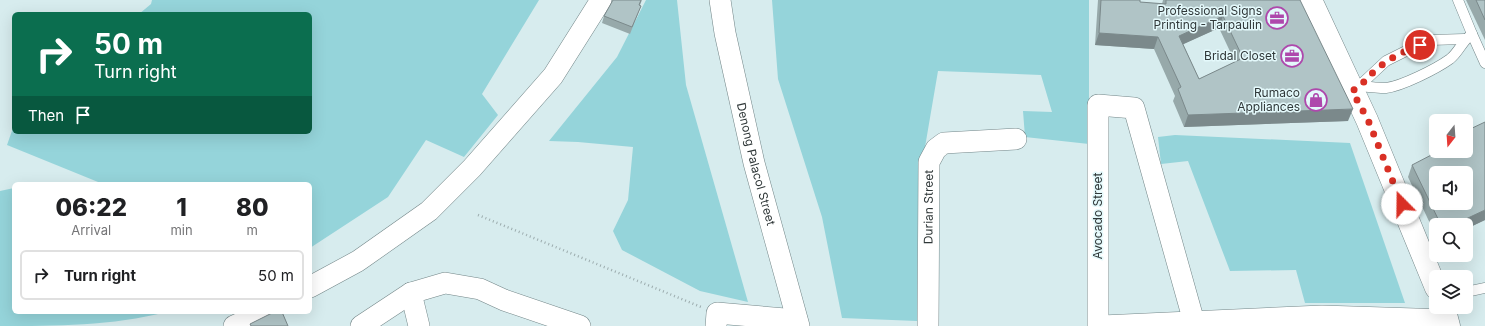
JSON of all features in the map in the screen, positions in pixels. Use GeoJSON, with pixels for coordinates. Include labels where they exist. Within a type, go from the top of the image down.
{"type":"FeatureCollection","features":[{"type":"Feature","properties":{"kind":"main road"},"geometry":{"type":"LineString","coordinates":[[1311,0],[1357,88],[1368,120],[1429,271]]}},
{"type":"Feature","properties":{"kind":"street"},"geometry":{"type":"LineString","coordinates":[[312,286],[358,261],[429,212],[472,168],[553,76],[600,0]]}},
{"type":"Feature","properties":{"kind":"street","name":"Denong Palacol Street"},"geometry":{"type":"LineString","coordinates":[[720,0],[725,33],[754,163],[798,323]]}},
{"type":"Feature","properties":{"kind":"street","name":"Avocado Street"},"geometry":{"type":"LineString","coordinates":[[1098,326],[1098,105],[1134,108],[1194,322]]}},
{"type":"Feature","properties":{"kind":"street","name":"Durian Street"},"geometry":{"type":"LineString","coordinates":[[928,326],[929,162],[936,148],[944,143],[1016,139]]}},
{"type":"Feature","properties":{"kind":"street"},"geometry":{"type":"LineString","coordinates":[[361,326],[411,293],[445,283],[464,285],[480,289],[504,300],[580,326]]}},
{"type":"Feature","properties":{"kind":"street"},"geometry":{"type":"LineString","coordinates":[[411,293],[419,326]]}},
{"type":"Feature","properties":{"kind":"street"},"geometry":{"type":"LineString","coordinates":[[234,326],[260,314]]}},
{"type":"Feature","properties":{"kind":"street"},"geometry":{"type":"LineString","coordinates":[[1102,326],[1322,316],[1447,318]]}},
{"type":"Feature","properties":{"kind":"street"},"geometry":{"type":"LineString","coordinates":[[717,320],[798,323]]}},
{"type":"Feature","properties":{"kind":"lane"},"geometry":{"type":"LineString","coordinates":[[1458,0],[1468,37],[1485,64]]}},
{"type":"Feature","properties":{"kind":"lane"},"geometry":{"type":"LineString","coordinates":[[1357,88],[1386,61],[1410,49],[1431,40],[1468,37]]}},
{"type":"Feature","properties":{"kind":"lane"},"geometry":{"type":"LineString","coordinates":[[1357,88],[1386,88],[1402,83],[1438,67],[1451,58],[1468,37]]}},
{"type":"Feature","properties":{"kind":"lane"},"geometry":{"type":"LineString","coordinates":[[1473,291],[1485,288]]}},
{"type":"Feature","properties":{"kind":"path"},"geometry":{"type":"LineString","coordinates":[[478,215],[717,320]]}},
{"type":"Feature","properties":{"kind":"shaded area"},"geometry":{"type":"Polygon","coordinates":[[[152,0],[539,0],[482,94],[498,115],[464,157],[426,140],[388,197],[312,247],[312,182],[98,182],[7,145],[12,131],[12,134],[312,134],[312,12],[141,12],[151,4],[152,0]]]}},
{"type":"Feature","properties":{"kind":"shaded area"},"geometry":{"type":"Polygon","coordinates":[[[646,0],[677,0],[686,85],[748,302],[700,291],[622,250],[613,231],[628,200],[633,147],[549,141],[617,57],[646,0]]]}},
{"type":"Feature","properties":{"kind":"shaded area"},"geometry":{"type":"Polygon","coordinates":[[[772,0],[1089,0],[1089,144],[1025,137],[1023,111],[1052,112],[1041,75],[938,71],[918,188],[917,321],[842,318],[822,217],[778,79],[772,0]]]}},
{"type":"Feature","properties":{"kind":"shaded area"},"geometry":{"type":"Polygon","coordinates":[[[1175,135],[1350,143],[1405,303],[1305,303],[1296,270],[1230,271],[1188,161],[1161,164],[1158,137],[1175,135]]]}},
{"type":"Feature","properties":{"kind":"shaded area"},"geometry":{"type":"Polygon","coordinates":[[[12,188],[12,314],[158,314],[105,323],[0,326],[0,191],[12,188]]]}},
{"type":"Feature","properties":{"kind":"building"},"geometry":{"type":"Polygon","coordinates":[[[613,0],[641,0],[639,5],[641,6],[632,27],[604,16],[613,0]]]}},
{"type":"Feature","properties":{"kind":"building"},"geometry":{"type":"Polygon","coordinates":[[[1101,0],[1140,0],[1140,2],[1166,4],[1166,0],[1300,0],[1353,109],[1188,115],[1178,89],[1181,87],[1158,37],[1099,33],[1101,0]],[[1223,16],[1179,36],[1199,79],[1243,58],[1223,16]]]}},
{"type":"Feature","properties":{"kind":"building"},"geometry":{"type":"Polygon","coordinates":[[[1476,0],[1485,0],[1485,20],[1476,0]]]}},
{"type":"Feature","properties":{"kind":"building"},"geometry":{"type":"Polygon","coordinates":[[[1485,122],[1485,210],[1468,218],[1438,218],[1434,210],[1473,210],[1473,166],[1429,166],[1429,200],[1412,165],[1429,156],[1429,158],[1473,158],[1473,128],[1485,122]]]}},
{"type":"Feature","properties":{"kind":"building"},"geometry":{"type":"Polygon","coordinates":[[[270,314],[283,314],[288,326],[251,326],[250,324],[270,314]]]}},
{"type":"Feature","properties":{"kind":"place","name":"Professional Signs Printing - Tarpaulin"},"geometry":{"type":"Point","coordinates":[1277,18]}},
{"type":"Feature","properties":{"kind":"place","name":"Bridal Closet"},"geometry":{"type":"Point","coordinates":[1292,56]}},
{"type":"Feature","properties":{"kind":"place","name":"Rumaco Appliances"},"geometry":{"type":"Point","coordinates":[1316,100]}},
{"type":"Feature","properties":{"kind":"route"},"geometry":{"type":"LineString","coordinates":[[1402,204],[1368,120],[1352,91],[1361,86],[1375,70],[1386,61],[1420,45]]}}]}
